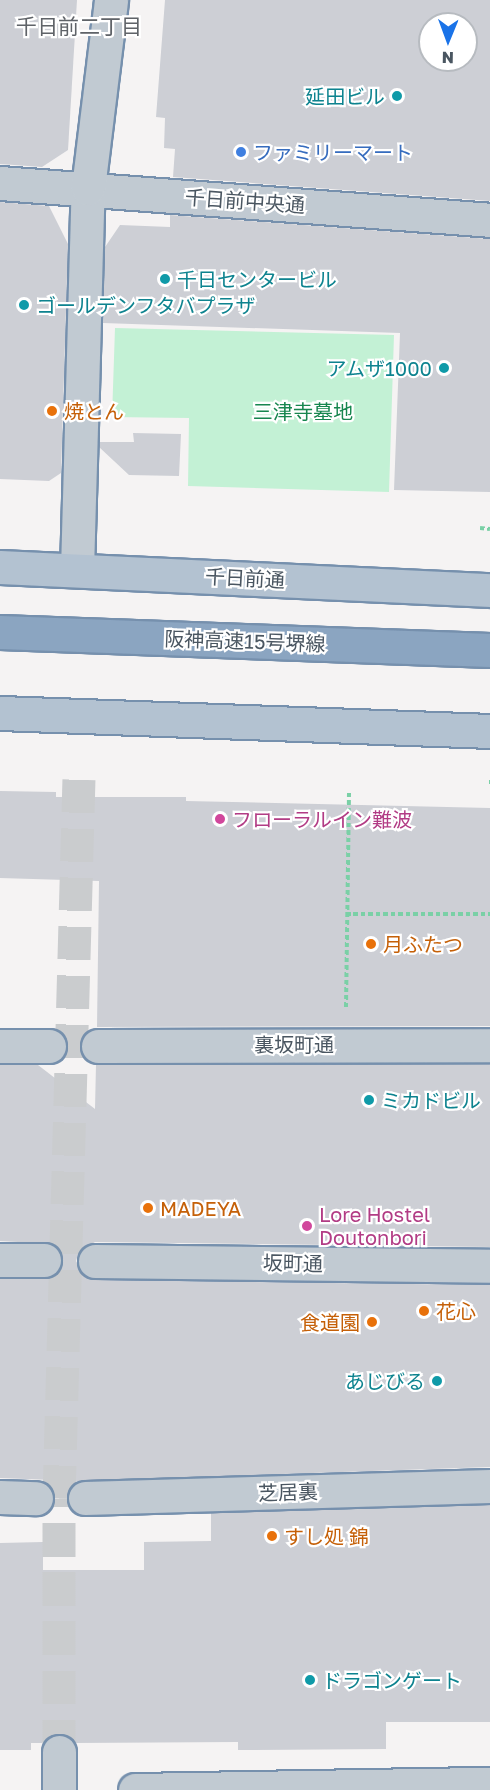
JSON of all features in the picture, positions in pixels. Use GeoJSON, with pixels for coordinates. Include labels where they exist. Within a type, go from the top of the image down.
{"type":"FeatureCollection","features":[{"type":"Feature","properties":{"kind":"highway","name":"阪神高速15号堺線"},"geometry":{"type":"LineString","coordinates":[[0,632],[490,650]]}},
{"type":"Feature","properties":{"kind":"main road","name":"千日前通"},"geometry":{"type":"LineString","coordinates":[[0,567],[490,590]]}},
{"type":"Feature","properties":{"kind":"main road"},"geometry":{"type":"LineString","coordinates":[[0,713],[490,731]]}},
{"type":"Feature","properties":{"kind":"street"},"geometry":{"type":"LineString","coordinates":[[77,570],[88,188],[111,0]]}},
{"type":"Feature","properties":{"kind":"street","name":"千日前中央通"},"geometry":{"type":"LineString","coordinates":[[0,183],[490,220]]}},
{"type":"Feature","properties":{"kind":"street","name":"裏坂町通"},"geometry":{"type":"LineString","coordinates":[[98,1046],[346,1044],[490,1046]]}},
{"type":"Feature","properties":{"kind":"street"},"geometry":{"type":"LineString","coordinates":[[0,1046],[49,1046]]}},
{"type":"Feature","properties":{"kind":"street"},"geometry":{"type":"LineString","coordinates":[[0,1260],[44,1260]]}},
{"type":"Feature","properties":{"kind":"street","name":"坂町通"},"geometry":{"type":"LineString","coordinates":[[95,1261],[490,1266]]}},
{"type":"Feature","properties":{"kind":"street","name":"芝居裏"},"geometry":{"type":"LineString","coordinates":[[85,1498],[490,1486]]}},
{"type":"Feature","properties":{"kind":"street"},"geometry":{"type":"LineString","coordinates":[[0,1497],[36,1498]]}},
{"type":"Feature","properties":{"kind":"street"},"geometry":{"type":"LineString","coordinates":[[59,1752],[59,1790]]}},
{"type":"Feature","properties":{"kind":"street"},"geometry":{"type":"LineString","coordinates":[[135,1790],[490,1784]]}},
{"type":"Feature","properties":{"kind":"path"},"geometry":{"type":"LineString","coordinates":[[480,528],[490,529]]}},
{"type":"Feature","properties":{"kind":"path"},"geometry":{"type":"LineString","coordinates":[[346,1044],[349,792]]}},
{"type":"Feature","properties":{"kind":"path"},"geometry":{"type":"LineString","coordinates":[[346,914],[490,914]]}},
{"type":"Feature","properties":{"kind":"green space","name":"三津寺墓地"},"geometry":{"type":"Polygon","coordinates":[[[115,328],[394,335],[389,492],[188,486],[189,418],[112,417],[115,328]]]}},
{"type":"Feature","properties":{"kind":"building"},"geometry":{"type":"Polygon","coordinates":[[[0,0],[77,0],[68,150],[42,167],[0,164],[0,0]]]}},
{"type":"Feature","properties":{"kind":"building"},"geometry":{"type":"Polygon","coordinates":[[[165,0],[490,0],[490,201],[173,177],[175,149],[164,148],[165,118],[156,117],[165,0]]]}},
{"type":"Feature","properties":{"kind":"building"},"geometry":{"type":"Polygon","coordinates":[[[0,202],[49,206],[68,244],[61,473],[49,481],[0,479],[0,202]]]}},
{"type":"Feature","properties":{"kind":"building"},"geometry":{"type":"Polygon","coordinates":[[[170,215],[490,239],[490,492],[394,490],[400,333],[103,323],[105,247],[120,225],[170,227],[170,215]]]}},
{"type":"Feature","properties":{"kind":"building"},"geometry":{"type":"Polygon","coordinates":[[[133,433],[181,434],[179,476],[129,475],[99,447],[99,442],[134,442],[133,433]]]}},
{"type":"Feature","properties":{"kind":"building"},"geometry":{"type":"Polygon","coordinates":[[[0,791],[56,792],[56,797],[186,797],[186,801],[490,808],[490,1026],[97,1027],[99,881],[0,878],[0,791]]]}},
{"type":"Feature","properties":{"kind":"building"},"geometry":{"type":"Polygon","coordinates":[[[96,1064],[490,1064],[490,1247],[95,1242],[79,1251],[76,1261],[85,1277],[95,1280],[490,1285],[490,1467],[78,1481],[0,1478],[0,1279],[53,1276],[63,1261],[53,1244],[0,1241],[0,1065],[38,1065],[95,1109],[96,1064]]]}},
{"type":"Feature","properties":{"kind":"building"},"geometry":{"type":"Polygon","coordinates":[[[490,1505],[490,1722],[386,1722],[386,1749],[238,1750],[238,1742],[75,1743],[58,1733],[42,1743],[31,1743],[31,1750],[0,1750],[0,1543],[43,1542],[43,1570],[144,1570],[144,1542],[211,1541],[211,1513],[490,1505]]]}},
{"type":"Feature","properties":{"kind":"tunnel"},"geometry":{"type":"LineString","coordinates":[[59,1752],[59,1498],[79,779]]}},
{"type":"Feature","properties":{"kind":"place","name":"延田ビル"},"geometry":{"type":"Point","coordinates":[397,96]}},
{"type":"Feature","properties":{"kind":"place","name":"ファミリーマート"},"geometry":{"type":"Point","coordinates":[241,152]}},
{"type":"Feature","properties":{"kind":"place","name":"千日センタービル"},"geometry":{"type":"Point","coordinates":[165,279]}},
{"type":"Feature","properties":{"kind":"place","name":"ゴールデンフタバプラザ"},"geometry":{"type":"Point","coordinates":[24,305]}},
{"type":"Feature","properties":{"kind":"place","name":"アムザ1000"},"geometry":{"type":"Point","coordinates":[444,368]}},
{"type":"Feature","properties":{"kind":"place","name":"焼とん"},"geometry":{"type":"Point","coordinates":[52,411]}},
{"type":"Feature","properties":{"kind":"place","name":"フローラルイン難波"},"geometry":{"type":"Point","coordinates":[220,819]}},
{"type":"Feature","properties":{"kind":"place","name":"月ふたつ"},"geometry":{"type":"Point","coordinates":[371,944]}},
{"type":"Feature","properties":{"kind":"place","name":"ミカドビル"},"geometry":{"type":"Point","coordinates":[369,1100]}},
{"type":"Feature","properties":{"kind":"place","name":"MADEYA"},"geometry":{"type":"Point","coordinates":[148,1208]}},
{"type":"Feature","properties":{"kind":"place","name":"Lore Hostel Doutonbori"},"geometry":{"type":"Point","coordinates":[307,1226]}},
{"type":"Feature","properties":{"kind":"place","name":"花心"},"geometry":{"type":"Point","coordinates":[424,1311]}},
{"type":"Feature","properties":{"kind":"place","name":"食道園"},"geometry":{"type":"Point","coordinates":[372,1322]}},
{"type":"Feature","properties":{"kind":"place","name":"あじびる"},"geometry":{"type":"Point","coordinates":[437,1381]}},
{"type":"Feature","properties":{"kind":"place","name":"すし処 錦"},"geometry":{"type":"Point","coordinates":[272,1536]}},
{"type":"Feature","properties":{"kind":"place","name":"ドラゴンゲート"},"geometry":{"type":"Point","coordinates":[310,1680]}},
{"type":"Feature","properties":{"kind":"district","name":"千日前二丁目"},"geometry":{"type":"Point","coordinates":[79,26]}}]}
